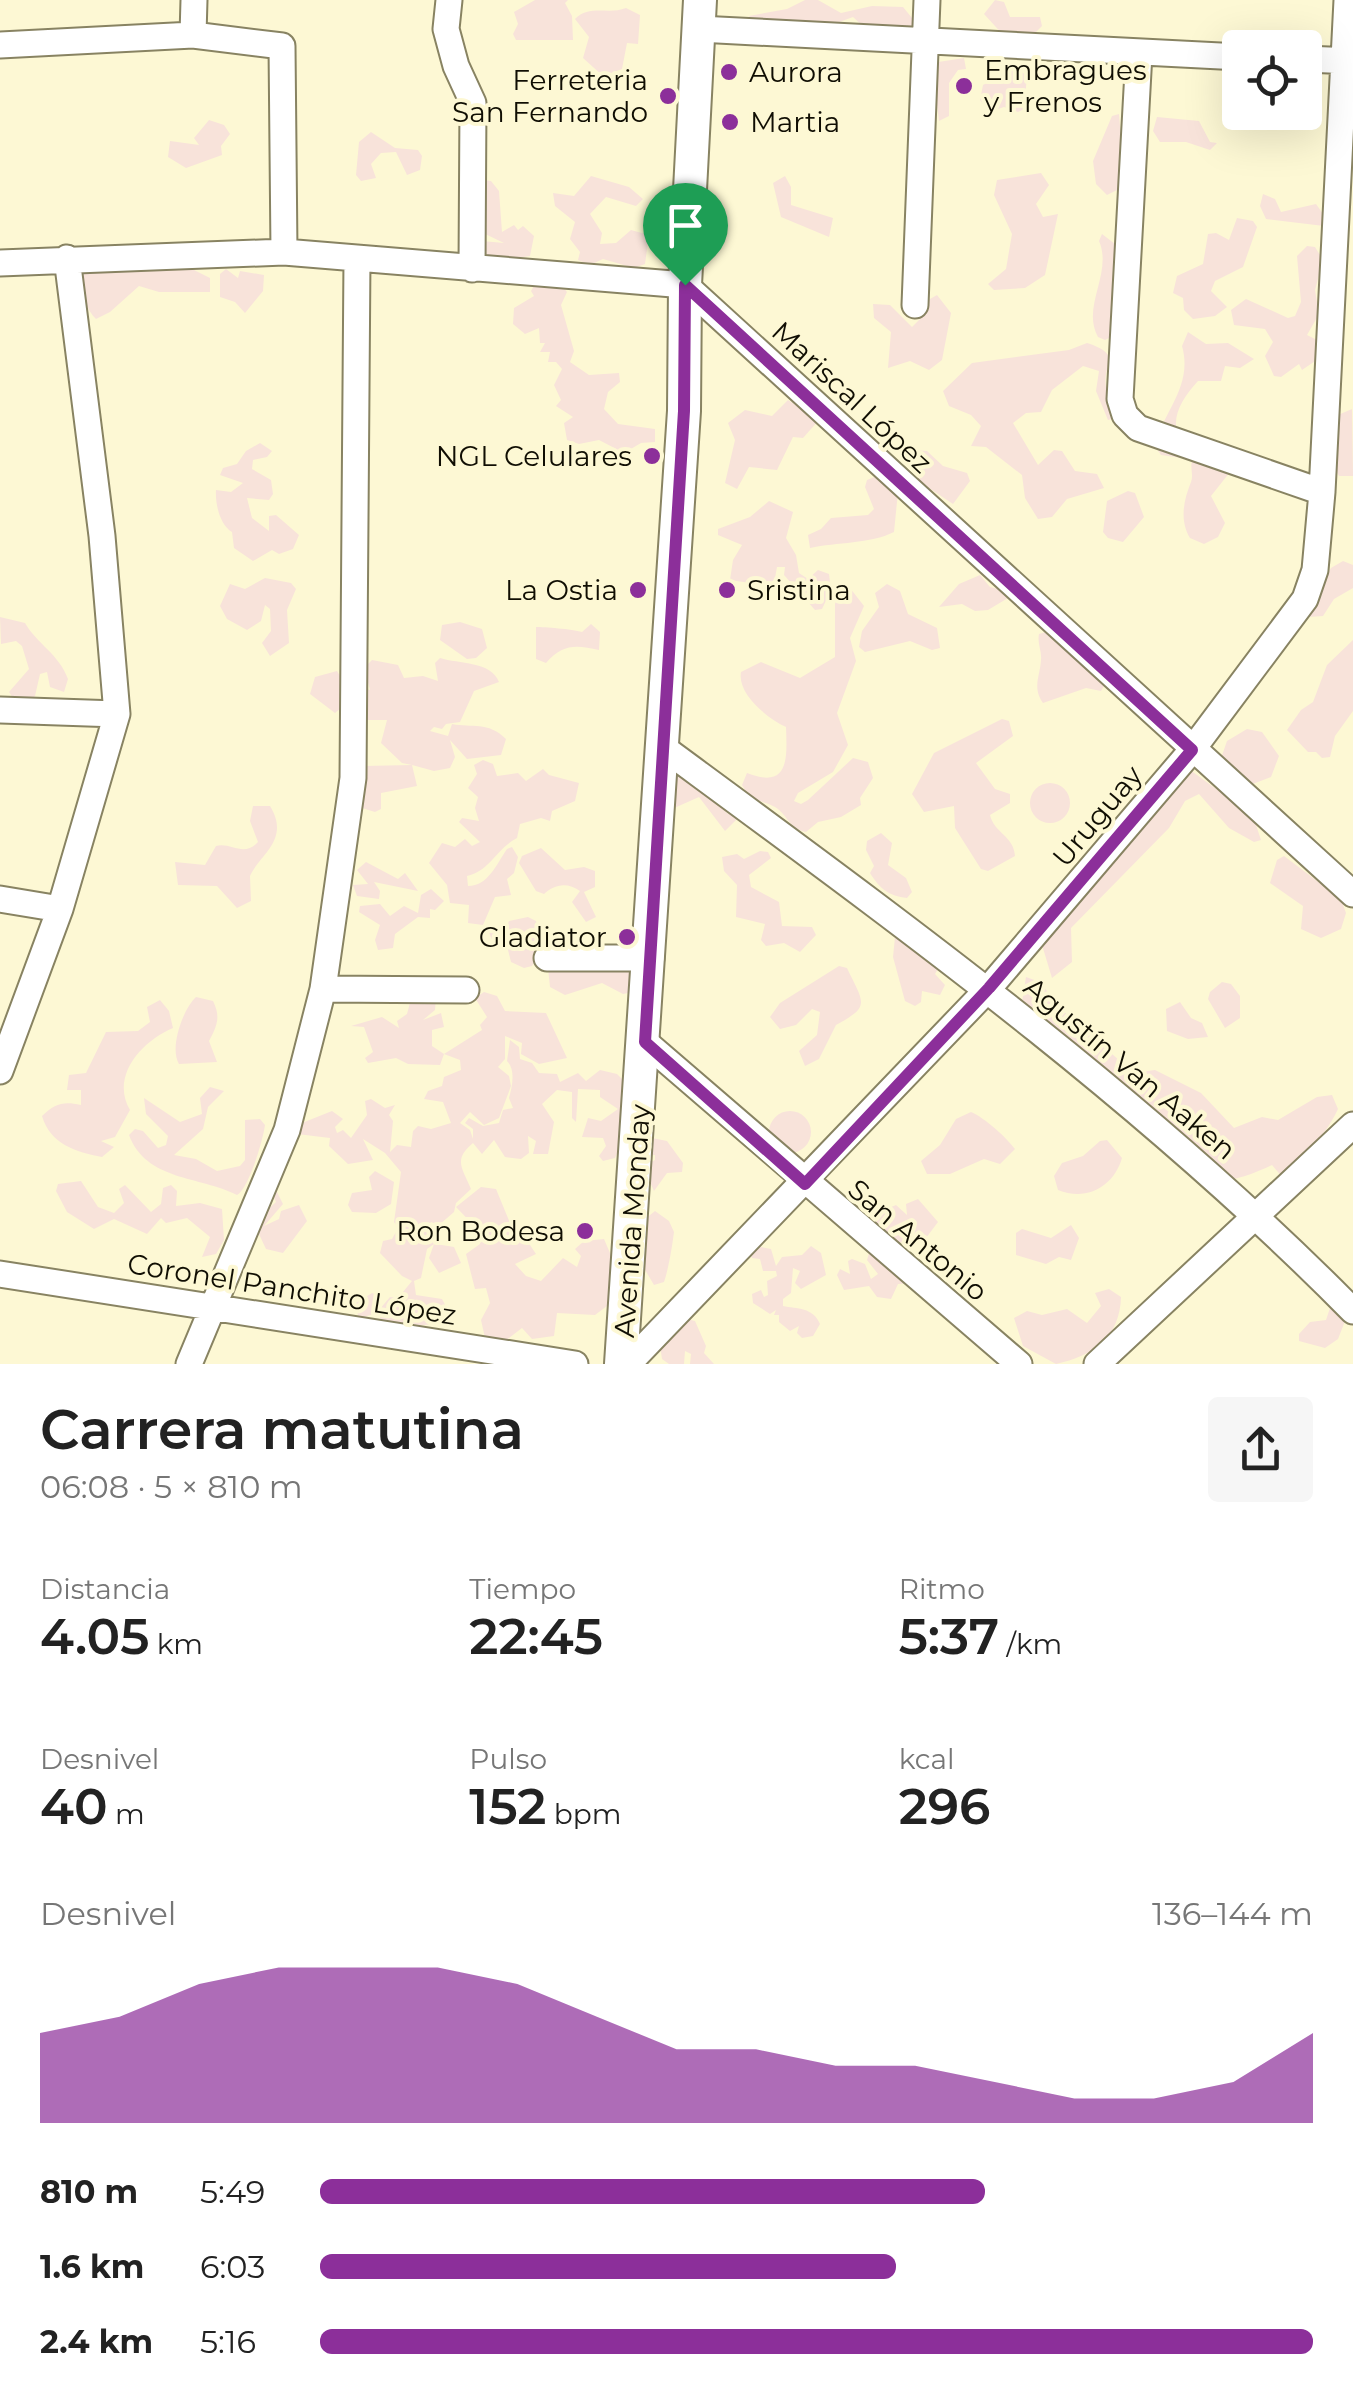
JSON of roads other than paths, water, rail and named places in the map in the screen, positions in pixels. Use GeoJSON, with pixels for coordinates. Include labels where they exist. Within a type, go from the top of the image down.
{"type":"FeatureCollection","features":[{"type":"Feature","properties":{"kind":"main road","name":"Avenida Monday"},"geometry":{"type":"LineString","coordinates":[[624,1364],[684,411],[685,285],[699,15]]}},
{"type":"Feature","properties":{"kind":"street"},"geometry":{"type":"LineString","coordinates":[[193,35],[194,0]]}},
{"type":"Feature","properties":{"kind":"street"},"geometry":{"type":"LineString","coordinates":[[448,0],[446,29],[456,66],[473,103],[472,269]]}},
{"type":"Feature","properties":{"kind":"street"},"geometry":{"type":"LineString","coordinates":[[915,304],[927,0]]}},
{"type":"Feature","properties":{"kind":"street","name":"Uruguay"},"geometry":{"type":"LineString","coordinates":[[624,1364],[805,1184],[989,988],[1192,750],[1305,598],[1315,570],[1342,358],[1350,61],[1348,0]]}},
{"type":"Feature","properties":{"kind":"street"},"geometry":{"type":"LineString","coordinates":[[699,15],[926,43],[1222,56]]}},
{"type":"Feature","properties":{"kind":"street"},"geometry":{"type":"LineString","coordinates":[[0,45],[193,35],[282,46],[284,252]]}},
{"type":"Feature","properties":{"kind":"street"},"geometry":{"type":"LineString","coordinates":[[1139,53],[1121,350],[1120,398],[1125,415],[1138,428],[1322,492]]}},
{"type":"Feature","properties":{"kind":"street"},"geometry":{"type":"LineString","coordinates":[[1322,60],[1350,61]]}},
{"type":"Feature","properties":{"kind":"street"},"geometry":{"type":"LineString","coordinates":[[0,263],[284,252],[685,285]]}},
{"type":"Feature","properties":{"kind":"street"},"geometry":{"type":"LineString","coordinates":[[0,1071],[60,909],[116,714],[102,536],[67,258]]}},
{"type":"Feature","properties":{"kind":"street"},"geometry":{"type":"LineString","coordinates":[[189,1364],[287,1130],[323,989],[353,778],[357,258]]}},
{"type":"Feature","properties":{"kind":"street","name":"Mariscal López"},"geometry":{"type":"LineString","coordinates":[[685,285],[1353,894]]}},
{"type":"Feature","properties":{"kind":"street"},"geometry":{"type":"LineString","coordinates":[[0,710],[116,714]]}},
{"type":"Feature","properties":{"kind":"street","name":"Agustín Van Aaken"},"geometry":{"type":"LineString","coordinates":[[661,746],[989,988],[1259,1216],[1353,1311]]}},
{"type":"Feature","properties":{"kind":"street"},"geometry":{"type":"LineString","coordinates":[[0,899],[60,909]]}},
{"type":"Feature","properties":{"kind":"street"},"geometry":{"type":"LineString","coordinates":[[548,958],[651,958]]}},
{"type":"Feature","properties":{"kind":"street"},"geometry":{"type":"LineString","coordinates":[[323,989],[466,990]]}},
{"type":"Feature","properties":{"kind":"street","name":"San Antonio"},"geometry":{"type":"LineString","coordinates":[[645,1042],[805,1184],[1019,1364]]}},
{"type":"Feature","properties":{"kind":"street"},"geometry":{"type":"LineString","coordinates":[[1097,1364],[1353,1125]]}},
{"type":"Feature","properties":{"kind":"street","name":"Coronel Panchito López"},"geometry":{"type":"LineString","coordinates":[[0,1274],[576,1364]]}},
{"type":"Feature","properties":{"kind":"place","name":"Aurora"},"geometry":{"type":"Point","coordinates":[729,72]}},
{"type":"Feature","properties":{"kind":"place","name":"Embragues y Frenos"},"geometry":{"type":"Point","coordinates":[964,86]}},
{"type":"Feature","properties":{"kind":"place","name":"Ferreteria San Fernando"},"geometry":{"type":"Point","coordinates":[668,96]}},
{"type":"Feature","properties":{"kind":"place","name":"Martia"},"geometry":{"type":"Point","coordinates":[730,122]}},
{"type":"Feature","properties":{"kind":"place","name":"NGL Celulares"},"geometry":{"type":"Point","coordinates":[652,456]}},
{"type":"Feature","properties":{"kind":"place","name":"La Ostia"},"geometry":{"type":"Point","coordinates":[638,590]}},
{"type":"Feature","properties":{"kind":"place","name":"Sristina"},"geometry":{"type":"Point","coordinates":[727,590]}},
{"type":"Feature","properties":{"kind":"place","name":"Gladiator"},"geometry":{"type":"Point","coordinates":[627,937]}},
{"type":"Feature","properties":{"kind":"place","name":"Ron Bodesa"},"geometry":{"type":"Point","coordinates":[585,1231]}}]}
